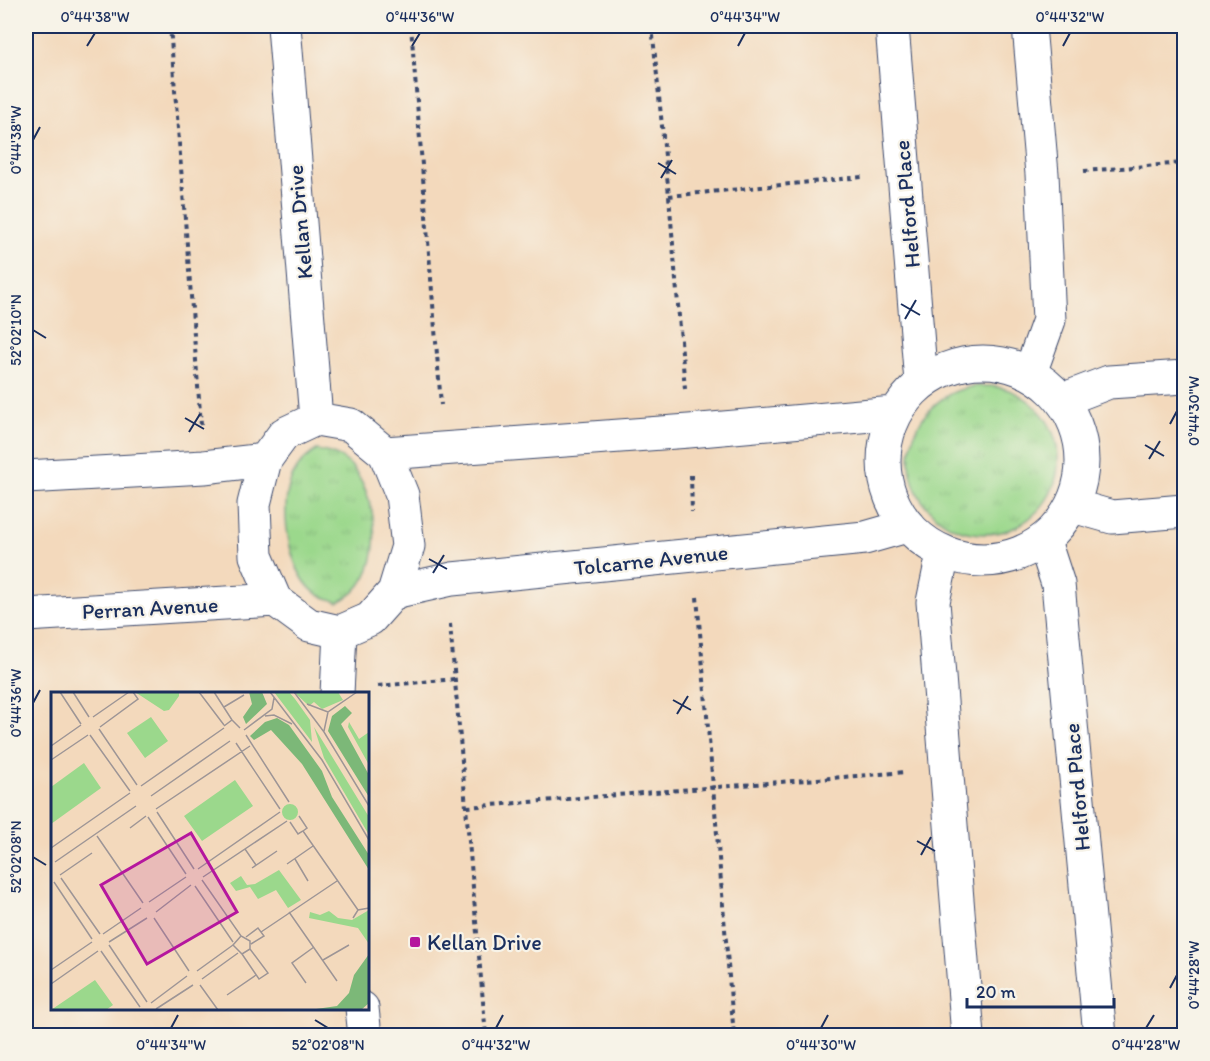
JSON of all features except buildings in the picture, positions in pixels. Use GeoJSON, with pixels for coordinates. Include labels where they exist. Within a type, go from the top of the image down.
{"type":"FeatureCollection","features":[{"type":"Feature","properties":{"kind":"street","name":"Kellan Drive"},"geometry":{"type":"LineString","coordinates":[[284,26],[316,418]]}},
{"type":"Feature","properties":{"kind":"street","name":"Helford Place"},"geometry":{"type":"LineString","coordinates":[[892,26],[921,382]]}},
{"type":"Feature","properties":{"kind":"street"},"geometry":{"type":"LineString","coordinates":[[1029,26],[1042,174],[1049,320],[1030,373]]}},
{"type":"Feature","properties":{"kind":"street"},"geometry":{"type":"LineString","coordinates":[[974,361],[1003,363],[1030,373],[1062,400],[1079,433],[1083,470],[1073,506],[1044,541],[1013,557],[978,562],[943,554],[907,526],[890,501],[883,472],[884,441],[894,413],[921,382],[946,368],[974,361]]}},
{"type":"Feature","properties":{"kind":"street"},"geometry":{"type":"LineString","coordinates":[[1062,400],[1109,382],[1185,377]]}},
{"type":"Feature","properties":{"kind":"street"},"geometry":{"type":"LineString","coordinates":[[385,453],[689,431],[894,413]]}},
{"type":"Feature","properties":{"kind":"street"},"geometry":{"type":"LineString","coordinates":[[316,418],[351,424],[385,453],[402,495],[408,546],[394,592],[370,619],[340,632],[309,626],[275,600],[256,556],[254,504],[265,460],[284,434],[316,418]]}},
{"type":"Feature","properties":{"kind":"street"},"geometry":{"type":"LineString","coordinates":[[26,477],[204,467],[265,460]]}},
{"type":"Feature","properties":{"kind":"street"},"geometry":{"type":"LineString","coordinates":[[1073,506],[1112,517],[1185,511]]}},
{"type":"Feature","properties":{"kind":"street","name":"Tolcarne Avenue"},"geometry":{"type":"LineString","coordinates":[[394,592],[452,579],[865,538],[907,526]]}},
{"type":"Feature","properties":{"kind":"street","name":"Helford Place"},"geometry":{"type":"LineString","coordinates":[[1044,541],[1058,584],[1100,1035]]}},
{"type":"Feature","properties":{"kind":"street"},"geometry":{"type":"LineString","coordinates":[[943,554],[933,602],[968,1035]]}},
{"type":"Feature","properties":{"kind":"street","name":"Perran Avenue"},"geometry":{"type":"LineString","coordinates":[[26,615],[275,600]]}},
{"type":"Feature","properties":{"kind":"street"},"geometry":{"type":"LineString","coordinates":[[337,692],[340,632]]}},
{"type":"Feature","properties":{"kind":"street"},"geometry":{"type":"LineString","coordinates":[[362,1010],[364,1035]]}},
{"type":"Feature","properties":{"kind":"path"},"geometry":{"type":"LineString","coordinates":[[170,26],[204,467]]}},
{"type":"Feature","properties":{"kind":"path"},"geometry":{"type":"LineString","coordinates":[[411,26],[445,447]]}},
{"type":"Feature","properties":{"kind":"path"},"geometry":{"type":"LineString","coordinates":[[1042,174],[1185,163]]}},
{"type":"Feature","properties":{"kind":"path"},"geometry":{"type":"LineString","coordinates":[[669,196],[904,173]]}},
{"type":"Feature","properties":{"kind":"path"},"geometry":{"type":"LineString","coordinates":[[450,616],[486,1035]]}},
{"type":"Feature","properties":{"kind":"path"},"geometry":{"type":"LineString","coordinates":[[467,807],[911,772]]}},
{"type":"Feature","properties":{"kind":"green space"},"geometry":{"type":"Polygon","coordinates":[[[984,386],[1012,392],[1036,408],[1052,432],[1058,460],[1052,488],[1036,512],[1012,528],[984,534],[956,528],[932,512],[916,488],[910,460],[916,432],[932,408],[956,392],[984,386]]]}},
{"type":"Feature","properties":{"kind":"green space"},"geometry":{"type":"Polygon","coordinates":[[[317,450],[341,458],[353,468],[369,501],[373,521],[372,560],[365,578],[354,592],[338,602],[316,593],[305,581],[298,570],[289,542],[286,512],[289,486],[300,465],[317,450]]]}},
{"type":"Feature","properties":{"kind":"place","name":"Kellan Drive"},"geometry":{"type":"Point","coordinates":[415,942]}}]}
